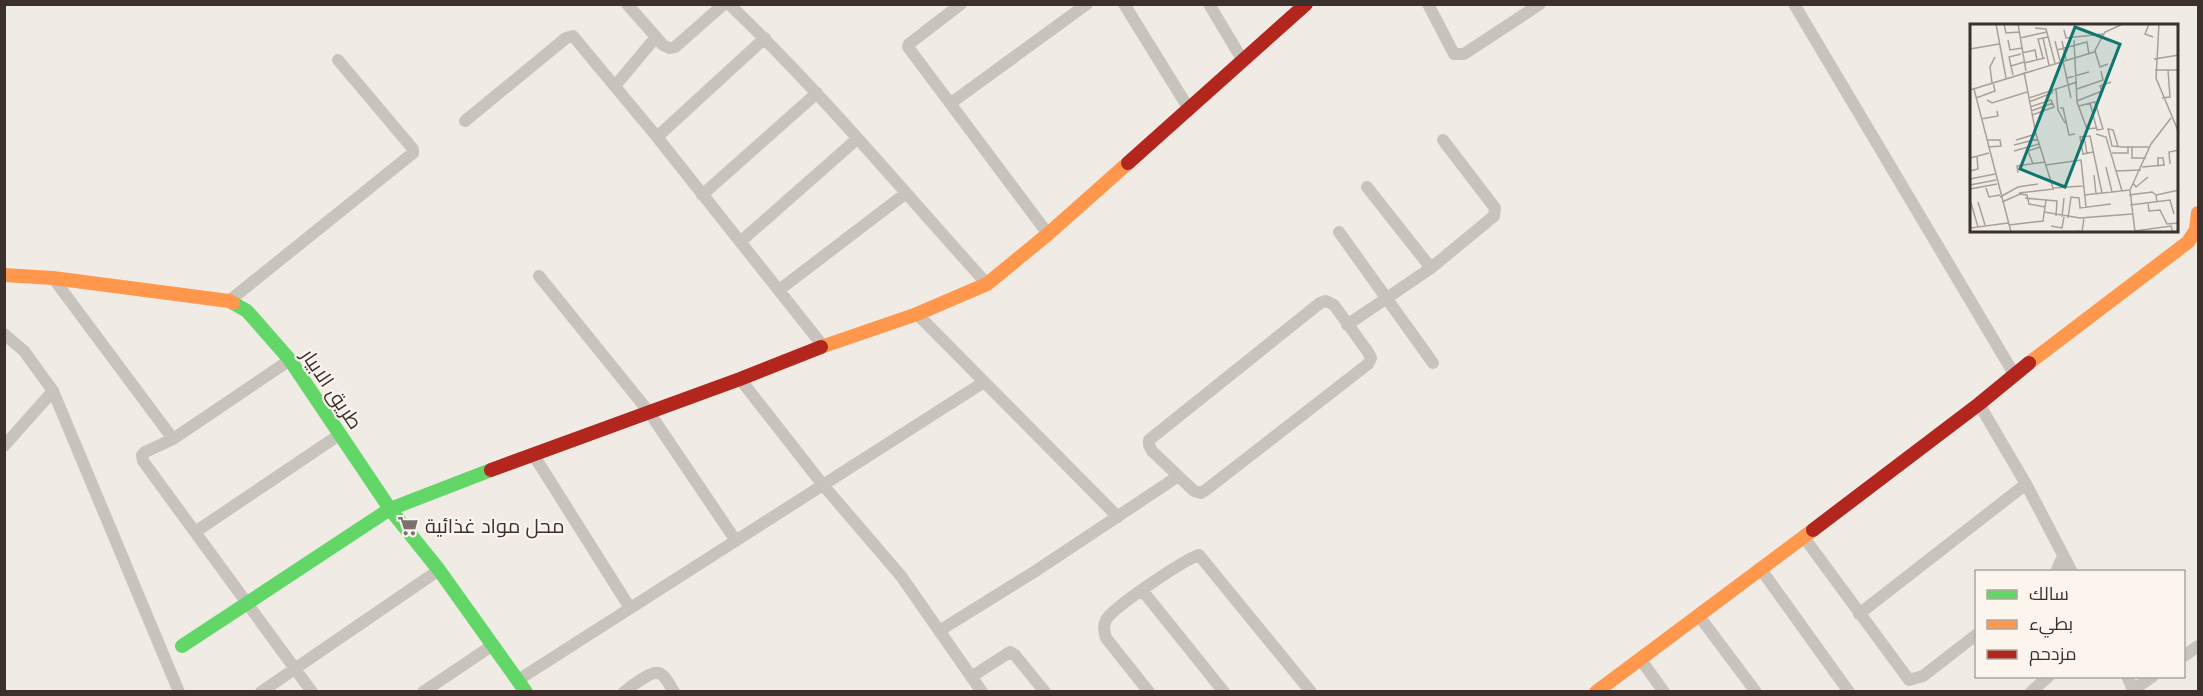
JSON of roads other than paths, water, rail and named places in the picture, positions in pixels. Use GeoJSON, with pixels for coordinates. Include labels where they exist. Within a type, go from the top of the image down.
{"type":"FeatureCollection","features":[{"type":"Feature","properties":{"kind":"street"},"geometry":{"type":"LineString","coordinates":[[627,4],[663,45],[669,48],[675,47],[724,4]]}},
{"type":"Feature","properties":{"kind":"street"},"geometry":{"type":"LineString","coordinates":[[729,4],[817,93],[987,284]]}},
{"type":"Feature","properties":{"kind":"street"},"geometry":{"type":"LineString","coordinates":[[961,4],[908,47],[1048,234]]}},
{"type":"Feature","properties":{"kind":"street"},"geometry":{"type":"LineString","coordinates":[[951,103],[1088,4]]}},
{"type":"Feature","properties":{"kind":"street"},"geometry":{"type":"LineString","coordinates":[[1124,4],[1189,109]]}},
{"type":"Feature","properties":{"kind":"street"},"geometry":{"type":"LineString","coordinates":[[1209,4],[1243,61]]}},
{"type":"Feature","properties":{"kind":"street"},"geometry":{"type":"LineString","coordinates":[[182,646],[390,509],[823,346],[917,314],[987,284],[1048,234],[1306,4]]}},
{"type":"Feature","properties":{"kind":"street"},"geometry":{"type":"LineString","coordinates":[[1428,4],[1454,54],[1458,55],[1464,54],[1538,5]]}},
{"type":"Feature","properties":{"kind":"street"},"geometry":{"type":"LineString","coordinates":[[1794,4],[2014,374]]}},
{"type":"Feature","properties":{"kind":"street"},"geometry":{"type":"LineString","coordinates":[[465,121],[566,38],[573,36],[657,137],[823,346]]}},
{"type":"Feature","properties":{"kind":"street"},"geometry":{"type":"LineString","coordinates":[[615,86],[656,37]]}},
{"type":"Feature","properties":{"kind":"street"},"geometry":{"type":"LineString","coordinates":[[657,137],[765,38]]}},
{"type":"Feature","properties":{"kind":"street"},"geometry":{"type":"LineString","coordinates":[[229,301],[413,153],[413,150],[338,60]]}},
{"type":"Feature","properties":{"kind":"street"},"geometry":{"type":"LineString","coordinates":[[702,195],[817,93]]}},
{"type":"Feature","properties":{"kind":"street"},"geometry":{"type":"LineString","coordinates":[[740,242],[857,139]]}},
{"type":"Feature","properties":{"kind":"street"},"geometry":{"type":"LineString","coordinates":[[1347,325],[1431,268],[1494,216],[1495,208],[1443,141]]}},
{"type":"Feature","properties":{"kind":"street"},"geometry":{"type":"LineString","coordinates":[[1367,187],[1431,268]]}},
{"type":"Feature","properties":{"kind":"street"},"geometry":{"type":"LineString","coordinates":[[779,290],[905,194]]}},
{"type":"Feature","properties":{"kind":"street"},"geometry":{"type":"LineString","coordinates":[[1596,692],[1979,404],[2014,374],[2188,242],[2196,230],[2199,213]]}},
{"type":"Feature","properties":{"kind":"street"},"geometry":{"type":"LineString","coordinates":[[1339,232],[1433,363]]}},
{"type":"Feature","properties":{"kind":"street","name":"طريق الابيار"},"geometry":{"type":"LineString","coordinates":[[4,275],[53,278],[229,301],[247,311],[290,360],[390,509],[438,570],[522,686]]}},
{"type":"Feature","properties":{"kind":"street"},"geometry":{"type":"LineString","coordinates":[[539,276],[649,412],[736,541]]}},
{"type":"Feature","properties":{"kind":"street"},"geometry":{"type":"LineString","coordinates":[[53,278],[173,439]]}},
{"type":"Feature","properties":{"kind":"street"},"geometry":{"type":"LineString","coordinates":[[1326,301],[1332,303],[1371,358],[1368,364],[1201,493],[1194,491],[1177,477],[1152,451],[1149,440],[1320,303],[1326,301]]}},
{"type":"Feature","properties":{"kind":"street"},"geometry":{"type":"LineString","coordinates":[[917,314],[1118,517]]}},
{"type":"Feature","properties":{"kind":"street"},"geometry":{"type":"LineString","coordinates":[[4,334],[24,351],[53,391],[179,692]]}},
{"type":"Feature","properties":{"kind":"street"},"geometry":{"type":"LineString","coordinates":[[290,360],[173,439],[142,455],[143,461],[312,692]]}},
{"type":"Feature","properties":{"kind":"street"},"geometry":{"type":"LineString","coordinates":[[740,379],[823,485],[901,576],[970,678],[982,692]]}},
{"type":"Feature","properties":{"kind":"street"},"geometry":{"type":"LineString","coordinates":[[522,686],[630,608],[984,382]]}},
{"type":"Feature","properties":{"kind":"street"},"geometry":{"type":"LineString","coordinates":[[4,446],[53,391]]}},
{"type":"Feature","properties":{"kind":"street"},"geometry":{"type":"LineString","coordinates":[[1979,404],[2026,484],[2071,570]]}},
{"type":"Feature","properties":{"kind":"street"},"geometry":{"type":"LineString","coordinates":[[195,532],[339,435]]}},
{"type":"Feature","properties":{"kind":"street"},"geometry":{"type":"LineString","coordinates":[[533,454],[630,608]]}},
{"type":"Feature","properties":{"kind":"street"},"geometry":{"type":"LineString","coordinates":[[939,631],[1177,477]]}},
{"type":"Feature","properties":{"kind":"street"},"geometry":{"type":"LineString","coordinates":[[1859,614],[2026,484]]}},
{"type":"Feature","properties":{"kind":"street"},"geometry":{"type":"LineString","coordinates":[[1803,536],[1909,680],[1923,676],[1975,637]]}},
{"type":"Feature","properties":{"kind":"street"},"geometry":{"type":"LineString","coordinates":[[1149,692],[1106,638],[1103,628],[1107,617],[1142,590],[1199,555],[1309,691]]}},
{"type":"Feature","properties":{"kind":"street"},"geometry":{"type":"LineString","coordinates":[[2057,570],[2063,556]]}},
{"type":"Feature","properties":{"kind":"street"},"geometry":{"type":"LineString","coordinates":[[1760,568],[1849,692]]}},
{"type":"Feature","properties":{"kind":"street"},"geometry":{"type":"LineString","coordinates":[[261,692],[438,570]]}},
{"type":"Feature","properties":{"kind":"street"},"geometry":{"type":"LineString","coordinates":[[1142,590],[1224,692]]}},
{"type":"Feature","properties":{"kind":"street"},"geometry":{"type":"LineString","coordinates":[[1700,616],[1756,692]]}},
{"type":"Feature","properties":{"kind":"street"},"geometry":{"type":"LineString","coordinates":[[423,692],[493,645]]}},
{"type":"Feature","properties":{"kind":"street"},"geometry":{"type":"LineString","coordinates":[[2185,655],[2199,646]]}},
{"type":"Feature","properties":{"kind":"street"},"geometry":{"type":"LineString","coordinates":[[970,678],[1010,652],[1045,692]]}},
{"type":"Feature","properties":{"kind":"street"},"geometry":{"type":"LineString","coordinates":[[1641,660],[1664,692]]}},
{"type":"Feature","properties":{"kind":"street"},"geometry":{"type":"LineString","coordinates":[[624,692],[652,674],[658,673],[664,676],[674,692]]}},
{"type":"Feature","properties":{"kind":"street"},"geometry":{"type":"LineString","coordinates":[[2031,692],[2047,678]]}},
{"type":"Feature","properties":{"kind":"street"},"geometry":{"type":"LineString","coordinates":[[2134,691],[2150,678]]}},
{"type":"Feature","properties":{"kind":"place","name":"محل مواد غذائية"},"geometry":{"type":"Point","coordinates":[408,526]}}]}
